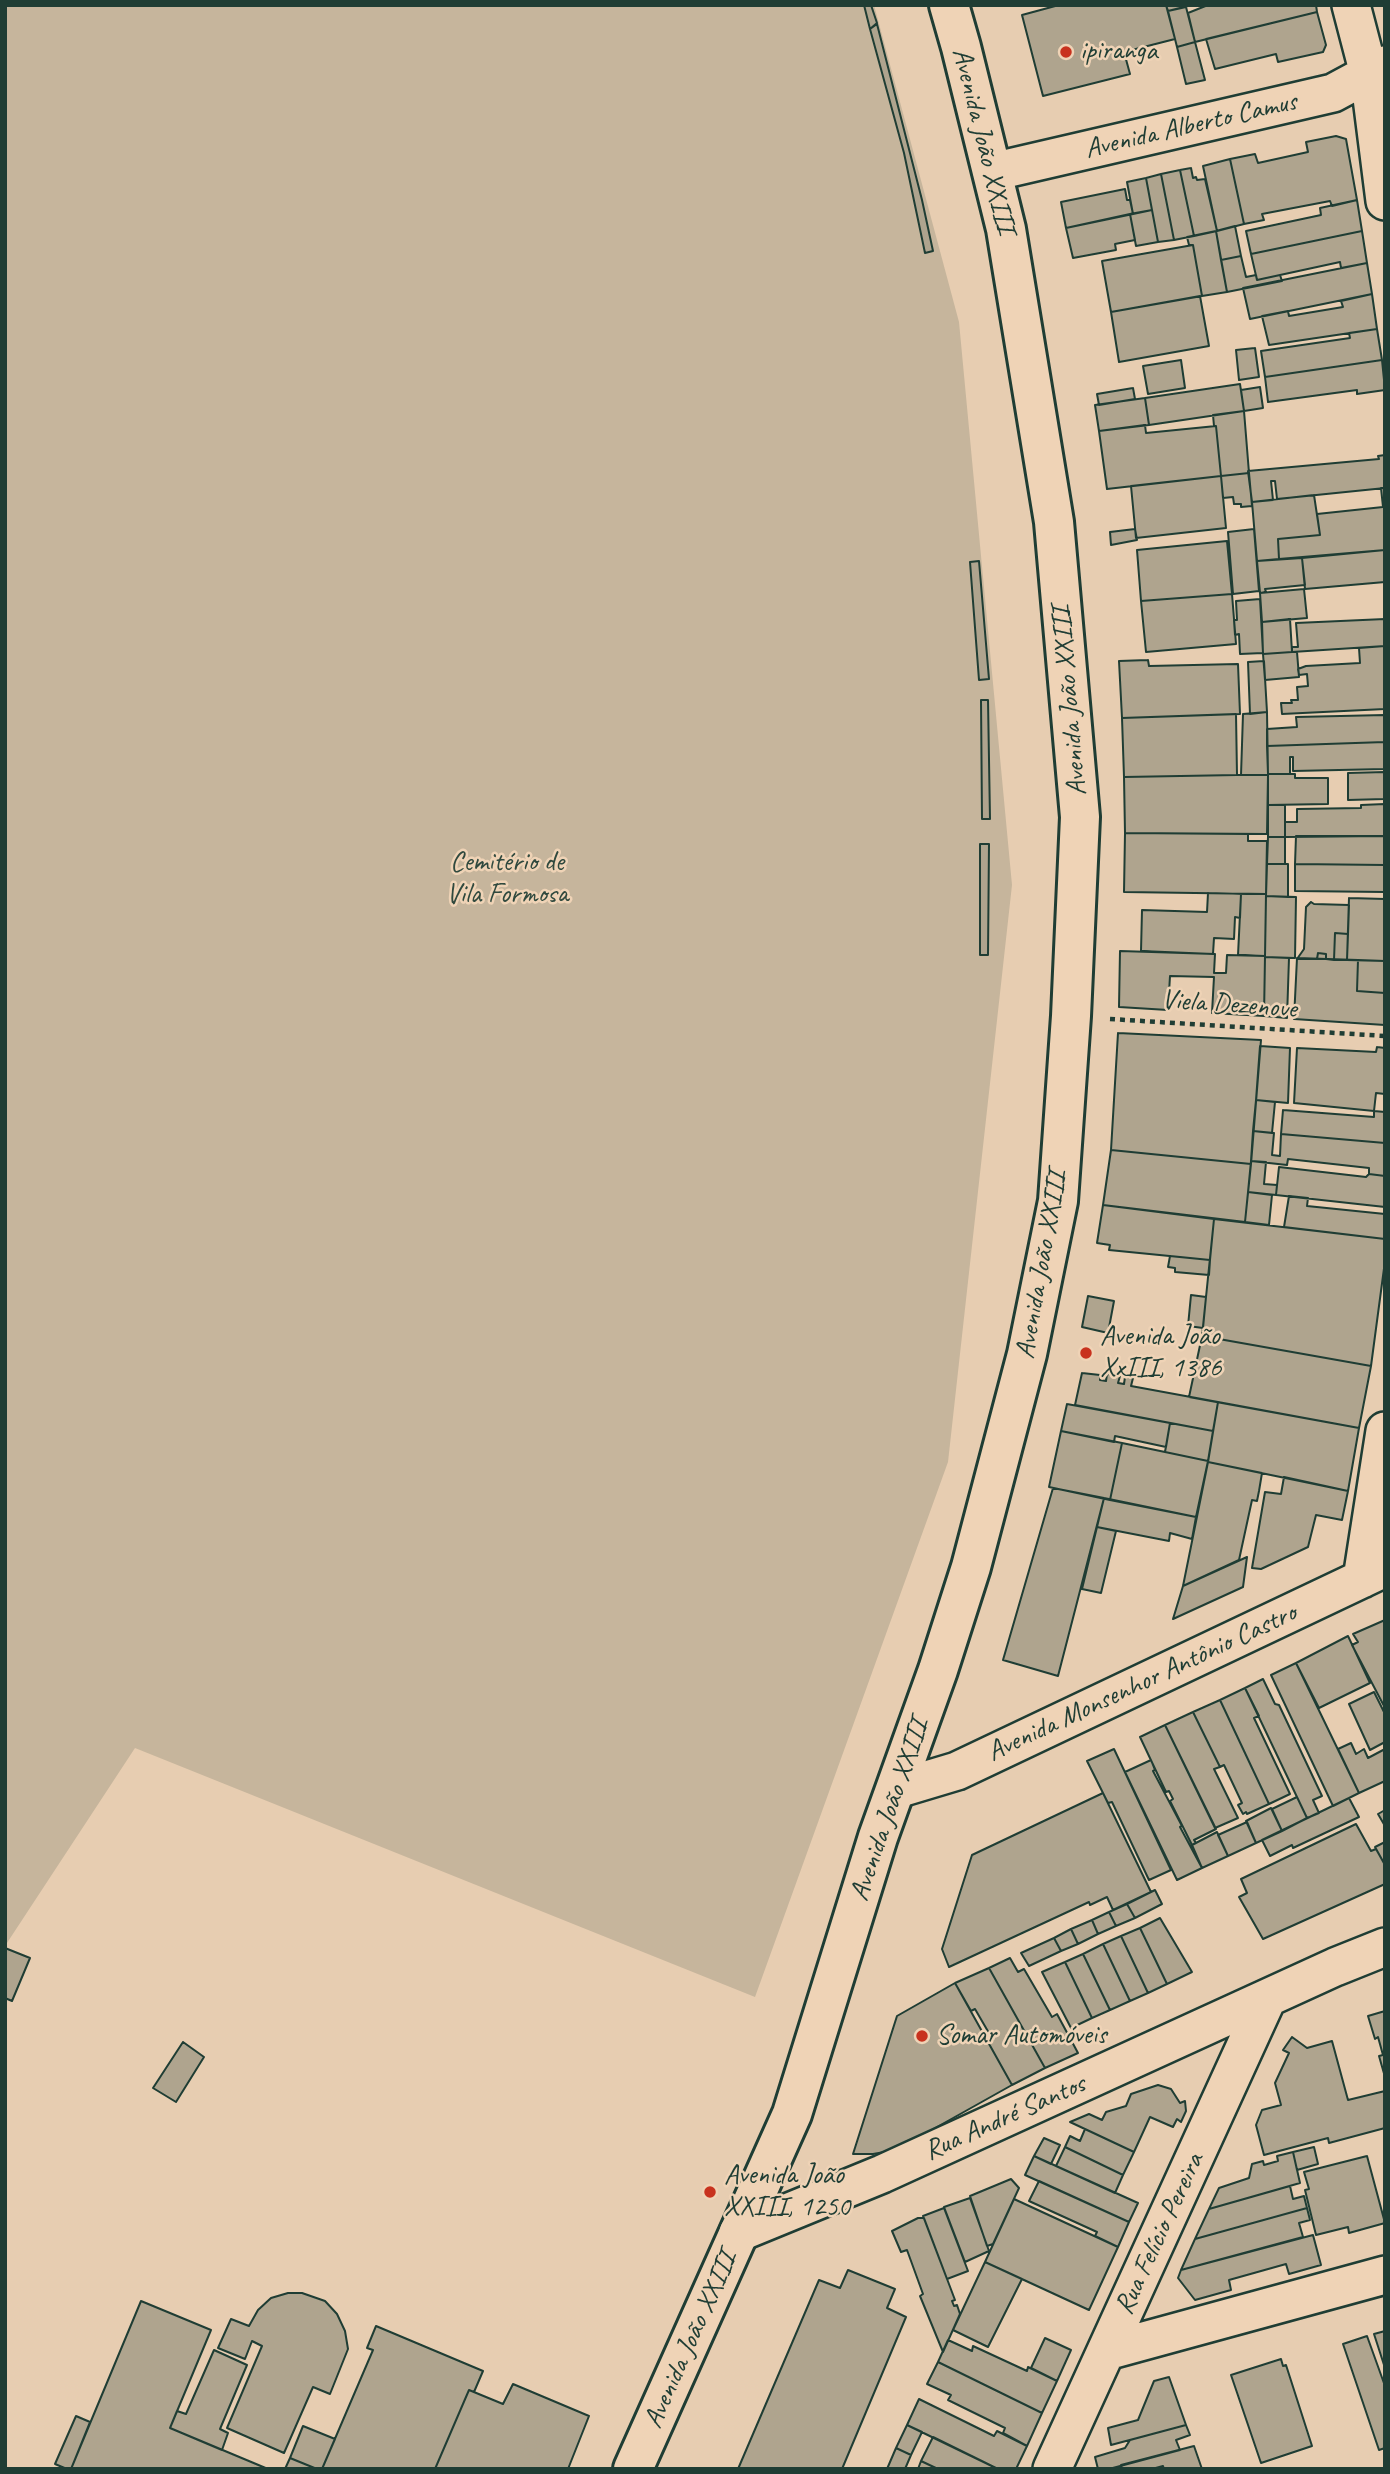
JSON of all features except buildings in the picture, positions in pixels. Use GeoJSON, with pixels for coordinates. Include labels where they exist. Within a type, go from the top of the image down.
{"type":"FeatureCollection","features":[{"type":"Feature","properties":{"kind":"main road","name":"Avenida João XXIII"},"geometry":{"type":"LineString","coordinates":[[634,2469],[792,2113],[878,1838],[938,1670],[971,1567],[1027,1354],[1058,1201],[1071,1016],[1080,817],[1054,522],[1006,229],[949,5]]}},
{"type":"Feature","properties":{"kind":"street"},"geometry":{"type":"LineString","coordinates":[[1351,5],[1377,69],[1385,201]]}},
{"type":"Feature","properties":{"kind":"street","name":"Avenida Alberto Camus"},"geometry":{"type":"LineString","coordinates":[[992,172],[1333,93],[1377,69]]}},
{"type":"Feature","properties":{"kind":"street"},"geometry":{"type":"LineString","coordinates":[[1374,1573],[1385,1431]]}},
{"type":"Feature","properties":{"kind":"street","name":"Avenida Monsenhor Antônio Castro"},"geometry":{"type":"LineString","coordinates":[[897,1789],[957,1770],[1374,1573]]}},
{"type":"Feature","properties":{"kind":"street","name":"Rua André Santos"},"geometry":{"type":"LineString","coordinates":[[738,2233],[882,2174],[1335,1966],[1385,1947]]}},
{"type":"Feature","properties":{"kind":"street","name":"Rua Felício Pereira"},"geometry":{"type":"LineString","coordinates":[[1052,2469],[1267,1999]]}},
{"type":"Feature","properties":{"kind":"street"},"geometry":{"type":"LineString","coordinates":[[1107,2351],[1385,2275]]}},
{"type":"Feature","properties":{"kind":"path","name":"Viela Dezenove"},"geometry":{"type":"LineString","coordinates":[[1071,1016],[1385,1036]]}},
{"type":"Feature","properties":{"kind":"green space","name":"Cemitério de Vila Formosa"},"geometry":{"type":"Polygon","coordinates":[[[5,5],[874,5],[959,322],[1012,885],[948,1462],[755,1997],[135,1748],[5,1946],[5,5]]]}},
{"type":"Feature","properties":{"kind":"place","name":"ipiranga"},"geometry":{"type":"Point","coordinates":[1066,52]}},
{"type":"Feature","properties":{"kind":"place","name":"Avenida João XxIII, 1386"},"geometry":{"type":"Point","coordinates":[1086,1353]}},
{"type":"Feature","properties":{"kind":"place","name":"Somar Automóveis"},"geometry":{"type":"Point","coordinates":[922,2036]}},
{"type":"Feature","properties":{"kind":"place","name":"Avenida João XXIII, 1250"},"geometry":{"type":"Point","coordinates":[710,2192]}}]}
